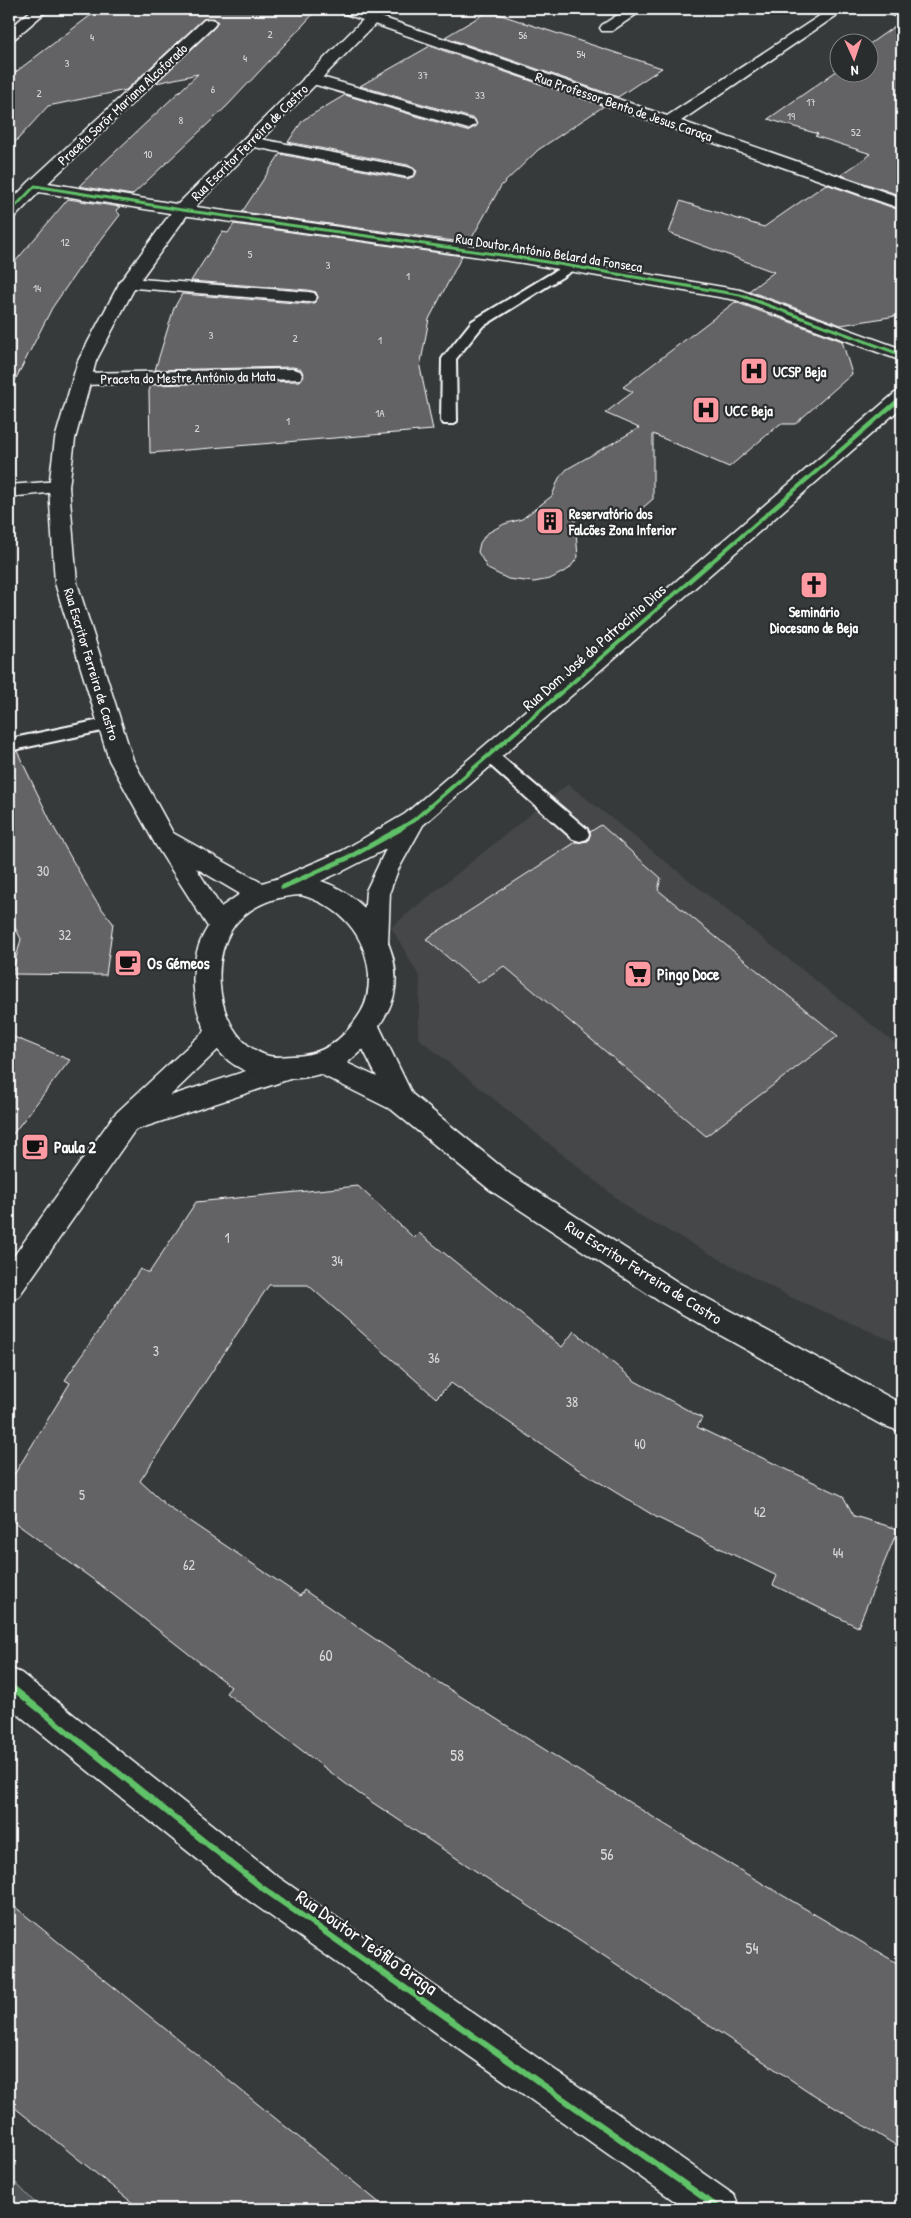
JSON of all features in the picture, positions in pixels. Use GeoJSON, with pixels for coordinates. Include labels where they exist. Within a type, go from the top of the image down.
{"type":"FeatureCollection","features":[{"type":"Feature","properties":{"kind":"street"},"geometry":{"type":"LineString","coordinates":[[12,31],[42,9]]}},
{"type":"Feature","properties":{"kind":"street","name":"Rua Professor Bento de Jesus Caraça"},"geometry":{"type":"LineString","coordinates":[[345,9],[378,13],[670,122],[902,204]]}},
{"type":"Feature","properties":{"kind":"street"},"geometry":{"type":"LineString","coordinates":[[607,28],[637,9]]}},
{"type":"Feature","properties":{"kind":"street"},"geometry":{"type":"LineString","coordinates":[[670,122],[839,9]]}},
{"type":"Feature","properties":{"kind":"street"},"geometry":{"type":"LineString","coordinates":[[887,9],[902,14]]}},
{"type":"Feature","properties":{"kind":"street","name":"Rua Escritor Ferreira de Castro"},"geometry":{"type":"LineString","coordinates":[[220,926],[164,838],[121,760],[66,583],[59,487],[65,439],[88,361],[128,283],[182,210],[378,13]]}},
{"type":"Feature","properties":{"kind":"street","name":"Praceta Sorôr Mariana Alcoforado"},"geometry":{"type":"LineString","coordinates":[[9,213],[35,186],[209,23]]}},
{"type":"Feature","properties":{"kind":"street"},"geometry":{"type":"LineString","coordinates":[[311,80],[468,124]]}},
{"type":"Feature","properties":{"kind":"street"},"geometry":{"type":"LineString","coordinates":[[250,142],[407,172]]}},
{"type":"Feature","properties":{"kind":"street","name":"Praceta Sorôr Mariana Alcoforado"},"geometry":{"type":"LineString","coordinates":[[35,186],[182,210]]}},
{"type":"Feature","properties":{"kind":"street","name":"Rua Doutor António Belard da Fonseca"},"geometry":{"type":"LineString","coordinates":[[182,210],[570,266],[740,295],[902,355]]}},
{"type":"Feature","properties":{"kind":"street"},"geometry":{"type":"LineString","coordinates":[[128,283],[308,297]]}},
{"type":"Feature","properties":{"kind":"street","name":"Praceta do Mestre António da Mata"},"geometry":{"type":"LineString","coordinates":[[82,379],[293,375]]}},
{"type":"Feature","properties":{"kind":"street","name":"Rua Dom José do Patrocínio Dias"},"geometry":{"type":"LineString","coordinates":[[220,926],[237,907],[271,890],[362,853],[414,820],[902,396]]}},
{"type":"Feature","properties":{"kind":"street"},"geometry":{"type":"LineString","coordinates":[[9,491],[59,487]]}},
{"type":"Feature","properties":{"kind":"street","name":"Rua Dom José do Patrocínio Dias"},"geometry":{"type":"LineString","coordinates":[[374,944],[378,891],[386,870],[414,820]]}},
{"type":"Feature","properties":{"kind":"street"},"geometry":{"type":"LineString","coordinates":[[124,1123],[286,1069],[323,1063],[350,1048],[366,1026],[381,994],[382,971],[374,944],[363,922],[344,903],[320,891],[301,886],[271,890],[164,838]]}},
{"type":"Feature","properties":{"kind":"street"},"geometry":{"type":"LineString","coordinates":[[220,926],[208,965],[208,1010],[219,1033],[235,1053],[262,1066],[286,1069]]}},
{"type":"Feature","properties":{"kind":"street","name":"Rua Escritor Ferreira de Castro"},"geometry":{"type":"LineString","coordinates":[[366,1026],[402,1102]]}},
{"type":"Feature","properties":{"kind":"street"},"geometry":{"type":"LineString","coordinates":[[9,1287],[124,1123],[219,1033]]}},
{"type":"Feature","properties":{"kind":"street","name":"Rua Escritor Ferreira de Castro"},"geometry":{"type":"LineString","coordinates":[[323,1063],[402,1102],[500,1182],[669,1292],[891,1414],[902,1418]]}},
{"type":"Feature","properties":{"kind":"street","name":"Rua Doutor Teófilo Braga"},"geometry":{"type":"LineString","coordinates":[[9,1685],[261,1887],[720,2209]]}},
{"type":"Feature","properties":{"kind":"lane"},"geometry":{"type":"LineString","coordinates":[[449,421],[449,359],[477,324],[570,266]]}},
{"type":"Feature","properties":{"kind":"lane"},"geometry":{"type":"LineString","coordinates":[[9,745],[110,724]]}},
{"type":"Feature","properties":{"kind":"lane"},"geometry":{"type":"LineString","coordinates":[[489,756],[580,834]]}},
{"type":"Feature","properties":{"kind":"shaded area","name":"Pingo Doce"},"geometry":{"type":"Polygon","coordinates":[[[568,784],[902,1049],[902,1345],[788,1296],[635,1213],[418,1038],[420,978],[391,927],[568,784]]]}},
{"type":"Feature","properties":{"kind":"shaded area"},"geometry":{"type":"Polygon","coordinates":[[[9,2176],[41,2209],[9,2209],[9,2176]]]}},
{"type":"Feature","properties":{"kind":"building"},"geometry":{"type":"Polygon","coordinates":[[[99,9],[318,9],[227,106],[132,195],[79,186],[198,74],[156,83],[218,22],[214,18],[203,19],[126,90],[48,106],[9,149],[9,77],[99,9]]]}},
{"type":"Feature","properties":{"kind":"building"},"geometry":{"type":"Polygon","coordinates":[[[489,11],[662,68],[618,97],[445,37],[489,11]]]}},
{"type":"Feature","properties":{"kind":"building"},"geometry":{"type":"Polygon","coordinates":[[[902,21],[902,196],[841,175],[871,154],[815,136],[818,134],[768,119],[828,77],[828,82],[878,82],[878,38],[902,21]]]}},
{"type":"Feature","properties":{"kind":"building"},"geometry":{"type":"Polygon","coordinates":[[[430,46],[604,106],[538,150],[501,186],[469,243],[242,212],[280,154],[407,179],[415,176],[417,171],[408,165],[288,142],[303,120],[345,95],[467,131],[477,126],[475,119],[360,86],[430,46]]]}},
{"type":"Feature","properties":{"kind":"building"},"geometry":{"type":"Polygon","coordinates":[[[826,184],[902,211],[902,315],[841,325],[749,291],[774,272],[669,233],[680,201],[764,227],[826,184]]]}},
{"type":"Feature","properties":{"kind":"building"},"geometry":{"type":"Polygon","coordinates":[[[68,199],[120,207],[116,210],[120,215],[80,267],[52,308],[9,392],[9,269],[68,199]]]}},
{"type":"Feature","properties":{"kind":"building"},"geometry":{"type":"Polygon","coordinates":[[[234,224],[462,256],[429,319],[420,367],[433,430],[150,453],[149,391],[151,385],[300,381],[304,376],[301,369],[293,367],[155,370],[174,308],[182,294],[308,304],[314,303],[318,298],[316,292],[308,290],[191,281],[222,232],[228,233],[234,224]]]}},
{"type":"Feature","properties":{"kind":"building"},"geometry":{"type":"Polygon","coordinates":[[[735,302],[842,341],[852,374],[795,424],[780,424],[729,467],[653,434],[653,499],[639,511],[625,516],[575,519],[578,557],[569,569],[550,579],[534,582],[508,579],[488,569],[478,552],[480,543],[486,534],[504,524],[522,519],[552,496],[559,478],[567,469],[639,428],[605,413],[633,392],[623,387],[735,302]]]}},
{"type":"Feature","properties":{"kind":"building"},"geometry":{"type":"Polygon","coordinates":[[[17,751],[53,826],[95,900],[113,923],[106,975],[12,974],[21,939],[9,916],[9,753],[17,751]]]}},
{"type":"Feature","properties":{"kind":"building","name":"Pingo Doce"},"geometry":{"type":"Polygon","coordinates":[[[601,825],[661,878],[658,890],[838,1036],[706,1136],[504,966],[478,983],[426,939],[576,842],[588,841],[590,832],[601,825]]]}},
{"type":"Feature","properties":{"kind":"building"},"geometry":{"type":"Polygon","coordinates":[[[9,1035],[70,1060],[9,1139],[9,1035]]]}},
{"type":"Feature","properties":{"kind":"building"},"geometry":{"type":"Polygon","coordinates":[[[358,1186],[414,1238],[419,1233],[562,1347],[574,1331],[635,1381],[702,1418],[697,1427],[843,1496],[854,1516],[898,1529],[858,1627],[773,1585],[777,1576],[656,1517],[576,1468],[451,1383],[436,1398],[308,1285],[269,1285],[140,1481],[167,1506],[300,1596],[304,1590],[430,1677],[566,1763],[711,1853],[902,1966],[902,2149],[811,2093],[358,1793],[226,1693],[231,1687],[98,1583],[14,1522],[9,1512],[9,1483],[70,1383],[65,1380],[140,1269],[149,1273],[196,1202],[358,1186]]]}},
{"type":"Feature","properties":{"kind":"building"},"geometry":{"type":"Polygon","coordinates":[[[9,1902],[387,2209],[140,2209],[9,2103],[9,1902]]]}},
{"type":"Feature","properties":{"kind":"cycle path"},"geometry":{"type":"LineString","coordinates":[[9,213],[35,186],[182,210],[523,258],[740,295],[902,355]]}},
{"type":"Feature","properties":{"kind":"cycle path"},"geometry":{"type":"LineString","coordinates":[[283,887],[350,857],[414,820],[902,397]]}},
{"type":"Feature","properties":{"kind":"cycle path"},"geometry":{"type":"LineString","coordinates":[[9,1685],[261,1887],[720,2209]]}},
{"type":"Feature","properties":{"kind":"place","name":"UCSP Beja"},"geometry":{"type":"Point","coordinates":[754,371]}},
{"type":"Feature","properties":{"kind":"place","name":"UCC Beja"},"geometry":{"type":"Point","coordinates":[706,410]}},
{"type":"Feature","properties":{"kind":"place","name":"Reservatório dos Falcões Zona Inferior"},"geometry":{"type":"Point","coordinates":[550,521]}},
{"type":"Feature","properties":{"kind":"place","name":"Seminário Diocesano de Beja"},"geometry":{"type":"Point","coordinates":[814,585]}},
{"type":"Feature","properties":{"kind":"place","name":"Os Gémeos"},"geometry":{"type":"Point","coordinates":[128,963]}},
{"type":"Feature","properties":{"kind":"place","name":"Pingo Doce"},"geometry":{"type":"Point","coordinates":[638,974]}},
{"type":"Feature","properties":{"kind":"place","name":"Paula 2"},"geometry":{"type":"Point","coordinates":[35,1147]}}]}
